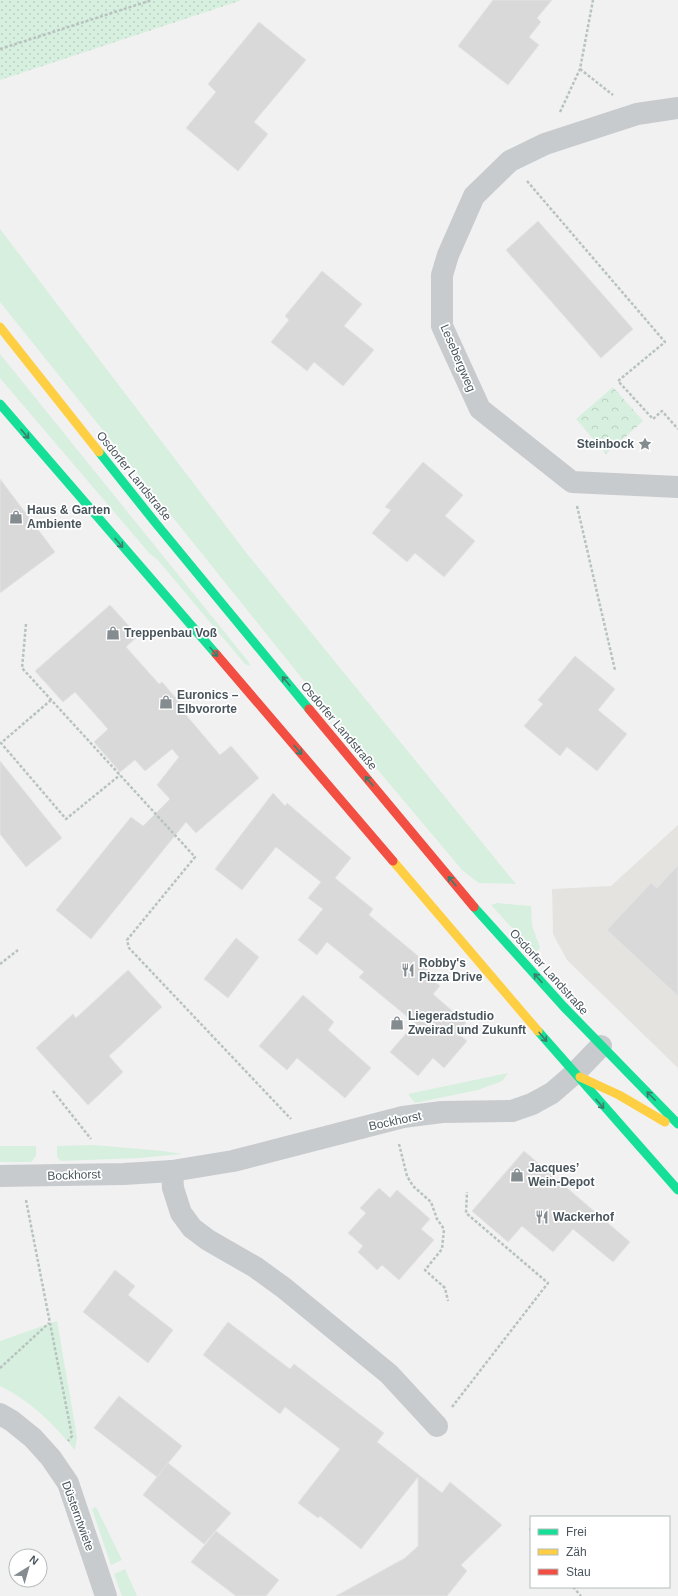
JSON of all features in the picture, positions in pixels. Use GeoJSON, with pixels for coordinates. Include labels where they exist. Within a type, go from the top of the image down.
{"type":"FeatureCollection","features":[{"type":"Feature","properties":{"kind":"main road","name":"Osdorfer Landstraße"},"geometry":{"type":"LineString","coordinates":[[0,327],[154,521],[463,895],[601,1046],[678,1124]]}},
{"type":"Feature","properties":{"kind":"main road"},"geometry":{"type":"LineString","coordinates":[[0,404],[318,773],[574,1074],[678,1190]]}},
{"type":"Feature","properties":{"kind":"main road"},"geometry":{"type":"LineString","coordinates":[[574,1074],[619,1095],[678,1130]]}},
{"type":"Feature","properties":{"kind":"street","name":"Lesebergweg"},"geometry":{"type":"LineString","coordinates":[[572,482],[480,409],[442,326],[442,275],[448,255],[474,196],[510,161],[545,144],[637,114],[678,108]]}},
{"type":"Feature","properties":{"kind":"street"},"geometry":{"type":"LineString","coordinates":[[572,482],[678,487]]}},
{"type":"Feature","properties":{"kind":"street","name":"Bockhorst"},"geometry":{"type":"LineString","coordinates":[[0,1176],[172,1171],[233,1161],[402,1117],[442,1112],[512,1111],[532,1104],[552,1093],[574,1074],[601,1046]]}},
{"type":"Feature","properties":{"kind":"street"},"geometry":{"type":"LineString","coordinates":[[172,1171],[173,1188],[181,1213],[192,1228],[208,1240],[255,1267],[290,1293],[389,1374],[437,1426]]}},
{"type":"Feature","properties":{"kind":"street","name":"Düsterntwiete"},"geometry":{"type":"LineString","coordinates":[[0,1414],[12,1421],[33,1438],[68,1483],[106,1596]]}},
{"type":"Feature","properties":{"kind":"path"},"geometry":{"type":"LineString","coordinates":[[0,49],[152,0]]}},
{"type":"Feature","properties":{"kind":"path"},"geometry":{"type":"LineString","coordinates":[[545,144],[580,69],[593,0]]}},
{"type":"Feature","properties":{"kind":"path"},"geometry":{"type":"LineString","coordinates":[[580,69],[637,114]]}},
{"type":"Feature","properties":{"kind":"path"},"geometry":{"type":"LineString","coordinates":[[510,161],[664,342],[618,381],[653,419],[662,410],[678,429]]}},
{"type":"Feature","properties":{"kind":"path"},"geometry":{"type":"LineString","coordinates":[[572,482],[615,670]]}},
{"type":"Feature","properties":{"kind":"path"},"geometry":{"type":"LineString","coordinates":[[26,624],[22,668],[195,857],[128,940],[129,948],[293,1121]]}},
{"type":"Feature","properties":{"kind":"path"},"geometry":{"type":"LineString","coordinates":[[51,700],[1,743],[66,818],[120,775]]}},
{"type":"Feature","properties":{"kind":"path"},"geometry":{"type":"LineString","coordinates":[[0,964],[18,950]]}},
{"type":"Feature","properties":{"kind":"path"},"geometry":{"type":"LineString","coordinates":[[53,1091],[91,1139]]}},
{"type":"Feature","properties":{"kind":"path"},"geometry":{"type":"LineString","coordinates":[[398,1142],[407,1176],[413,1186],[431,1202],[436,1219],[444,1229],[442,1249],[426,1270],[444,1288],[448,1301]]}},
{"type":"Feature","properties":{"kind":"path"},"geometry":{"type":"LineString","coordinates":[[437,1426],[548,1283],[466,1213],[467,1192]]}},
{"type":"Feature","properties":{"kind":"path"},"geometry":{"type":"LineString","coordinates":[[26,1196],[72,1436],[64,1445]]}},
{"type":"Feature","properties":{"kind":"path"},"geometry":{"type":"LineString","coordinates":[[0,1368],[50,1323]]}},
{"type":"Feature","properties":{"kind":"path"},"geometry":{"type":"LineString","coordinates":[[573,1588],[580,1596]]}},
{"type":"Feature","properties":{"kind":"shaded area"},"geometry":{"type":"Polygon","coordinates":[[[678,825],[678,1068],[567,960],[553,934],[552,889],[611,886],[678,825]]]}},
{"type":"Feature","properties":{"kind":"green space"},"geometry":{"type":"Polygon","coordinates":[[[0,0],[242,0],[0,80],[0,0]]]}},
{"type":"Feature","properties":{"kind":"green space"},"geometry":{"type":"Polygon","coordinates":[[[0,229],[248,555],[516,884],[479,883],[463,871],[329,712],[0,302],[0,229]]]}},
{"type":"Feature","properties":{"kind":"green space"},"geometry":{"type":"Polygon","coordinates":[[[0,354],[251,666],[245,664],[157,559],[150,554],[0,378],[0,354]]]}},
{"type":"Feature","properties":{"kind":"green space"},"geometry":{"type":"Polygon","coordinates":[[[613,387],[643,421],[606,454],[576,419],[613,387]]]}},
{"type":"Feature","properties":{"kind":"green space"},"geometry":{"type":"Polygon","coordinates":[[[497,903],[531,906],[532,925],[540,948],[535,953],[491,905],[497,903]]]}},
{"type":"Feature","properties":{"kind":"green space"},"geometry":{"type":"Polygon","coordinates":[[[508,1073],[502,1081],[478,1090],[415,1103],[408,1094],[508,1073]]]}},
{"type":"Feature","properties":{"kind":"green space"},"geometry":{"type":"Polygon","coordinates":[[[94,1145],[182,1154],[139,1158],[61,1161],[57,1157],[57,1146],[94,1145]]]}},
{"type":"Feature","properties":{"kind":"green space"},"geometry":{"type":"Polygon","coordinates":[[[0,1146],[36,1146],[36,1156],[31,1162],[0,1162],[0,1146]]]}},
{"type":"Feature","properties":{"kind":"green space"},"geometry":{"type":"Polygon","coordinates":[[[57,1321],[77,1437],[75,1450],[59,1431],[32,1406],[0,1386],[0,1341],[57,1321]]]}},
{"type":"Feature","properties":{"kind":"green space"},"geometry":{"type":"Polygon","coordinates":[[[96,1507],[122,1560],[111,1565],[92,1509],[96,1507]]]}},
{"type":"Feature","properties":{"kind":"green space"},"geometry":{"type":"Polygon","coordinates":[[[125,1569],[137,1596],[122,1596],[114,1574],[125,1569]]]}},
{"type":"Feature","properties":{"kind":"building"},"geometry":{"type":"Polygon","coordinates":[[[493,0],[552,0],[537,18],[541,22],[529,37],[539,45],[508,85],[458,46],[493,0]]]}},
{"type":"Feature","properties":{"kind":"building"},"geometry":{"type":"Polygon","coordinates":[[[259,22],[306,60],[254,122],[268,134],[238,171],[186,128],[216,92],[208,84],[259,22]]]}},
{"type":"Feature","properties":{"kind":"building"},"geometry":{"type":"Polygon","coordinates":[[[538,221],[633,329],[601,358],[506,250],[538,221]]]}},
{"type":"Feature","properties":{"kind":"building"},"geometry":{"type":"Polygon","coordinates":[[[322,271],[362,304],[344,326],[374,350],[343,386],[314,362],[307,371],[271,342],[289,320],[285,316],[322,271]]]}},
{"type":"Feature","properties":{"kind":"building"},"geometry":{"type":"Polygon","coordinates":[[[423,462],[463,495],[445,516],[475,541],[444,577],[415,553],[407,562],[372,533],[391,510],[385,507],[423,462]]]}},
{"type":"Feature","properties":{"kind":"building"},"geometry":{"type":"Polygon","coordinates":[[[0,479],[55,552],[0,593],[0,479]]]}},
{"type":"Feature","properties":{"kind":"building"},"geometry":{"type":"Polygon","coordinates":[[[110,605],[138,636],[126,647],[159,684],[162,682],[189,713],[186,715],[220,755],[231,746],[259,778],[196,833],[186,822],[91,939],[56,910],[131,817],[143,826],[170,799],[157,785],[179,757],[172,749],[145,771],[135,760],[120,772],[94,742],[108,729],[75,692],[63,702],[35,671],[110,605]]]}},
{"type":"Feature","properties":{"kind":"building"},"geometry":{"type":"Polygon","coordinates":[[[575,656],[615,689],[598,710],[627,734],[597,771],[567,747],[560,756],[524,726],[543,704],[538,700],[575,656]]]}},
{"type":"Feature","properties":{"kind":"building"},"geometry":{"type":"Polygon","coordinates":[[[0,761],[62,838],[26,867],[0,834],[0,761]]]}},
{"type":"Feature","properties":{"kind":"building"},"geometry":{"type":"Polygon","coordinates":[[[273,793],[285,806],[287,803],[351,858],[335,878],[373,909],[369,915],[430,966],[424,973],[440,986],[433,994],[466,1023],[457,1033],[467,1041],[444,1068],[433,1058],[418,1076],[390,1052],[415,1023],[359,977],[364,972],[327,942],[317,955],[298,940],[323,909],[308,898],[321,882],[276,847],[242,890],[215,869],[273,793]]]}},
{"type":"Feature","properties":{"kind":"building"},"geometry":{"type":"Polygon","coordinates":[[[678,865],[678,996],[607,930],[651,883],[657,888],[678,865]]]}},
{"type":"Feature","properties":{"kind":"building"},"geometry":{"type":"Polygon","coordinates":[[[236,938],[259,957],[228,998],[204,979],[236,938]]]}},
{"type":"Feature","properties":{"kind":"building"},"geometry":{"type":"Polygon","coordinates":[[[128,970],[162,1007],[109,1056],[123,1072],[88,1105],[36,1048],[73,1014],[76,1018],[128,970]]]}},
{"type":"Feature","properties":{"kind":"building"},"geometry":{"type":"Polygon","coordinates":[[[303,995],[334,1022],[328,1030],[371,1068],[345,1098],[297,1058],[287,1070],[259,1046],[303,995]]]}},
{"type":"Feature","properties":{"kind":"building"},"geometry":{"type":"Polygon","coordinates":[[[524,1151],[630,1242],[613,1262],[573,1229],[553,1252],[522,1226],[508,1242],[472,1211],[524,1151]]]}},
{"type":"Feature","properties":{"kind":"building"},"geometry":{"type":"Polygon","coordinates":[[[379,1188],[390,1198],[397,1190],[430,1219],[421,1229],[434,1240],[399,1280],[382,1265],[377,1270],[358,1252],[363,1246],[348,1233],[366,1213],[360,1208],[379,1188]]]}},
{"type":"Feature","properties":{"kind":"building"},"geometry":{"type":"Polygon","coordinates":[[[115,1270],[135,1286],[128,1295],[173,1330],[148,1363],[83,1312],[115,1270]]]}},
{"type":"Feature","properties":{"kind":"building"},"geometry":{"type":"Polygon","coordinates":[[[228,1322],[290,1369],[294,1364],[384,1433],[377,1442],[442,1493],[450,1482],[502,1525],[461,1565],[467,1571],[447,1596],[336,1596],[405,1558],[418,1546],[418,1477],[361,1549],[320,1516],[318,1518],[298,1503],[340,1449],[285,1407],[280,1414],[203,1355],[228,1322]]]}},
{"type":"Feature","properties":{"kind":"building"},"geometry":{"type":"Polygon","coordinates":[[[119,1396],[182,1446],[157,1477],[94,1428],[119,1396]]]}},
{"type":"Feature","properties":{"kind":"building"},"geometry":{"type":"Polygon","coordinates":[[[168,1463],[231,1513],[204,1544],[143,1495],[168,1463]]]}},
{"type":"Feature","properties":{"kind":"building"},"geometry":{"type":"Polygon","coordinates":[[[216,1531],[279,1580],[266,1596],[236,1596],[191,1562],[216,1531]]]}},
{"type":"Feature","properties":{"kind":"traffic: fast"},"geometry":{"type":"LineString","coordinates":[[0,404],[216,654]]}},
{"type":"Feature","properties":{"kind":"traffic: fast"},"geometry":{"type":"LineString","coordinates":[[99,452],[309,709]]}},
{"type":"Feature","properties":{"kind":"traffic: fast"},"geometry":{"type":"LineString","coordinates":[[474,907],[564,1007],[678,1124]]}},
{"type":"Feature","properties":{"kind":"traffic: fast"},"geometry":{"type":"LineString","coordinates":[[538,1031],[678,1190]]}},
{"type":"Feature","properties":{"kind":"traffic: slow"},"geometry":{"type":"LineString","coordinates":[[0,327],[99,452]]}},
{"type":"Feature","properties":{"kind":"traffic: slow"},"geometry":{"type":"LineString","coordinates":[[393,861],[538,1031]]}},
{"type":"Feature","properties":{"kind":"traffic: slow"},"geometry":{"type":"LineString","coordinates":[[580,1077],[619,1095],[665,1122]]}},
{"type":"Feature","properties":{"kind":"traffic: jam"},"geometry":{"type":"LineString","coordinates":[[216,654],[393,861]]}},
{"type":"Feature","properties":{"kind":"traffic: jam"},"geometry":{"type":"LineString","coordinates":[[309,709],[474,907]]}},
{"type":"Feature","properties":{"kind":"place","name":"Steinbock"},"geometry":{"type":"Point","coordinates":[645,444]}},
{"type":"Feature","properties":{"kind":"place","name":"Haus & Garten Ambiente"},"geometry":{"type":"Point","coordinates":[16,517]}},
{"type":"Feature","properties":{"kind":"place","name":"Treppenbau Voß"},"geometry":{"type":"Point","coordinates":[113,633]}},
{"type":"Feature","properties":{"kind":"place","name":"Euronics – Elbvororte"},"geometry":{"type":"Point","coordinates":[166,702]}},
{"type":"Feature","properties":{"kind":"place","name":"Robby's Pizza Drive"},"geometry":{"type":"Point","coordinates":[408,970]}},
{"type":"Feature","properties":{"kind":"place","name":"Liegeradstudio Zweirad und Zukunft"},"geometry":{"type":"Point","coordinates":[397,1023]}},
{"type":"Feature","properties":{"kind":"place","name":"Jacques’ Wein-Depot"},"geometry":{"type":"Point","coordinates":[517,1175]}},
{"type":"Feature","properties":{"kind":"place","name":"Wackerhof"},"geometry":{"type":"Point","coordinates":[542,1217]}}]}
